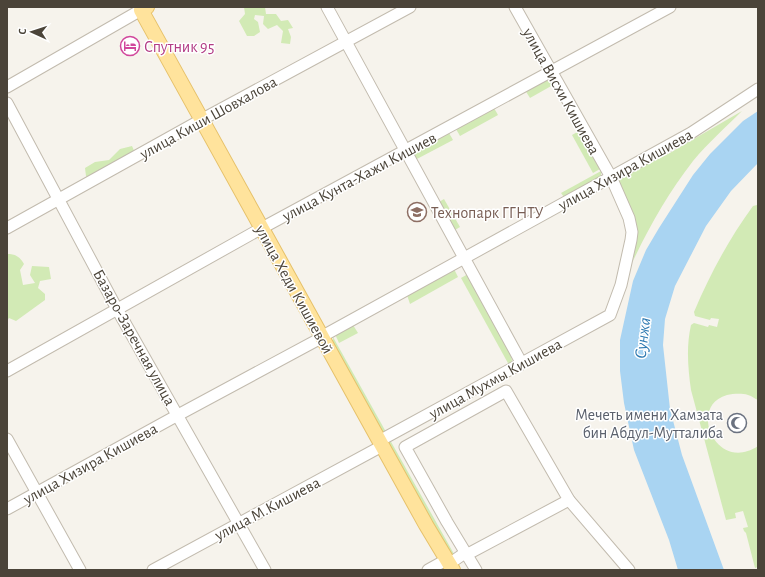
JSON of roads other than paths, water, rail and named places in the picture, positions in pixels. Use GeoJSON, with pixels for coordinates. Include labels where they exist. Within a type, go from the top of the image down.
{"type":"FeatureCollection","features":[{"type":"Feature","properties":{"kind":"main road","name":"улица Хеди Кишиевой"},"geometry":{"type":"LineString","coordinates":[[142,8],[201,120],[449,565]]}},
{"type":"Feature","properties":{"kind":"street"},"geometry":{"type":"LineString","coordinates":[[327,7],[522,364]]}},
{"type":"Feature","properties":{"kind":"street","name":"улица Киши Шовхалова"},"geometry":{"type":"LineString","coordinates":[[7,228],[201,120],[410,7]]}},
{"type":"Feature","properties":{"kind":"street","name":"улица Висхи Кишиева"},"geometry":{"type":"LineString","coordinates":[[515,7],[611,177],[631,224],[631,240],[621,285],[610,315]]}},
{"type":"Feature","properties":{"kind":"street","name":"улица Кунта-Хажи Кишиев"},"geometry":{"type":"LineString","coordinates":[[7,371],[262,228],[670,7]]}},
{"type":"Feature","properties":{"kind":"street"},"geometry":{"type":"LineString","coordinates":[[7,86],[142,8]]}},
{"type":"Feature","properties":{"kind":"street","name":"улица Хизира Кишиева"},"geometry":{"type":"LineString","coordinates":[[7,508],[691,133],[758,89]]}},
{"type":"Feature","properties":{"kind":"street","name":"Базаро-Заречная улица"},"geometry":{"type":"LineString","coordinates":[[7,103],[117,309],[265,570]]}},
{"type":"Feature","properties":{"kind":"street","name":"улица Мухмы Кишиева"},"geometry":{"type":"LineString","coordinates":[[380,443],[610,315]]}},
{"type":"Feature","properties":{"kind":"street"},"geometry":{"type":"LineString","coordinates":[[500,376],[505,383],[506,391],[568,500],[629,570]]}},
{"type":"Feature","properties":{"kind":"street"},"geometry":{"type":"LineString","coordinates":[[476,570],[405,447],[506,391]]}},
{"type":"Feature","properties":{"kind":"street"},"geometry":{"type":"LineString","coordinates":[[7,439],[80,570]]}},
{"type":"Feature","properties":{"kind":"street","name":"улица М.Кишиева"},"geometry":{"type":"LineString","coordinates":[[153,570],[380,443]]}},
{"type":"Feature","properties":{"kind":"street"},"geometry":{"type":"LineString","coordinates":[[428,570],[449,565],[462,555],[466,555],[568,500]]}},
{"type":"Feature","properties":{"kind":"water","name":"Сунжа"},"geometry":{"type":"Polygon","coordinates":[[[758,111],[758,163],[731,191],[706,226],[675,286],[665,319],[663,345],[670,409],[682,455],[724,570],[678,570],[669,540],[634,450],[624,403],[620,371],[620,340],[633,281],[646,250],[659,228],[693,175],[710,154],[743,121],[758,111]]]}},
{"type":"Feature","properties":{"kind":"place","name":"Спутник 95"},"geometry":{"type":"Point","coordinates":[130,46]}},
{"type":"Feature","properties":{"kind":"place","name":"Технопарк ГГНТУ"},"geometry":{"type":"Point","coordinates":[417,212]}},
{"type":"Feature","properties":{"kind":"place","name":"Мечеть имени Хамзата бин Абдул-Мутталиба"},"geometry":{"type":"Point","coordinates":[737,423]}}]}
